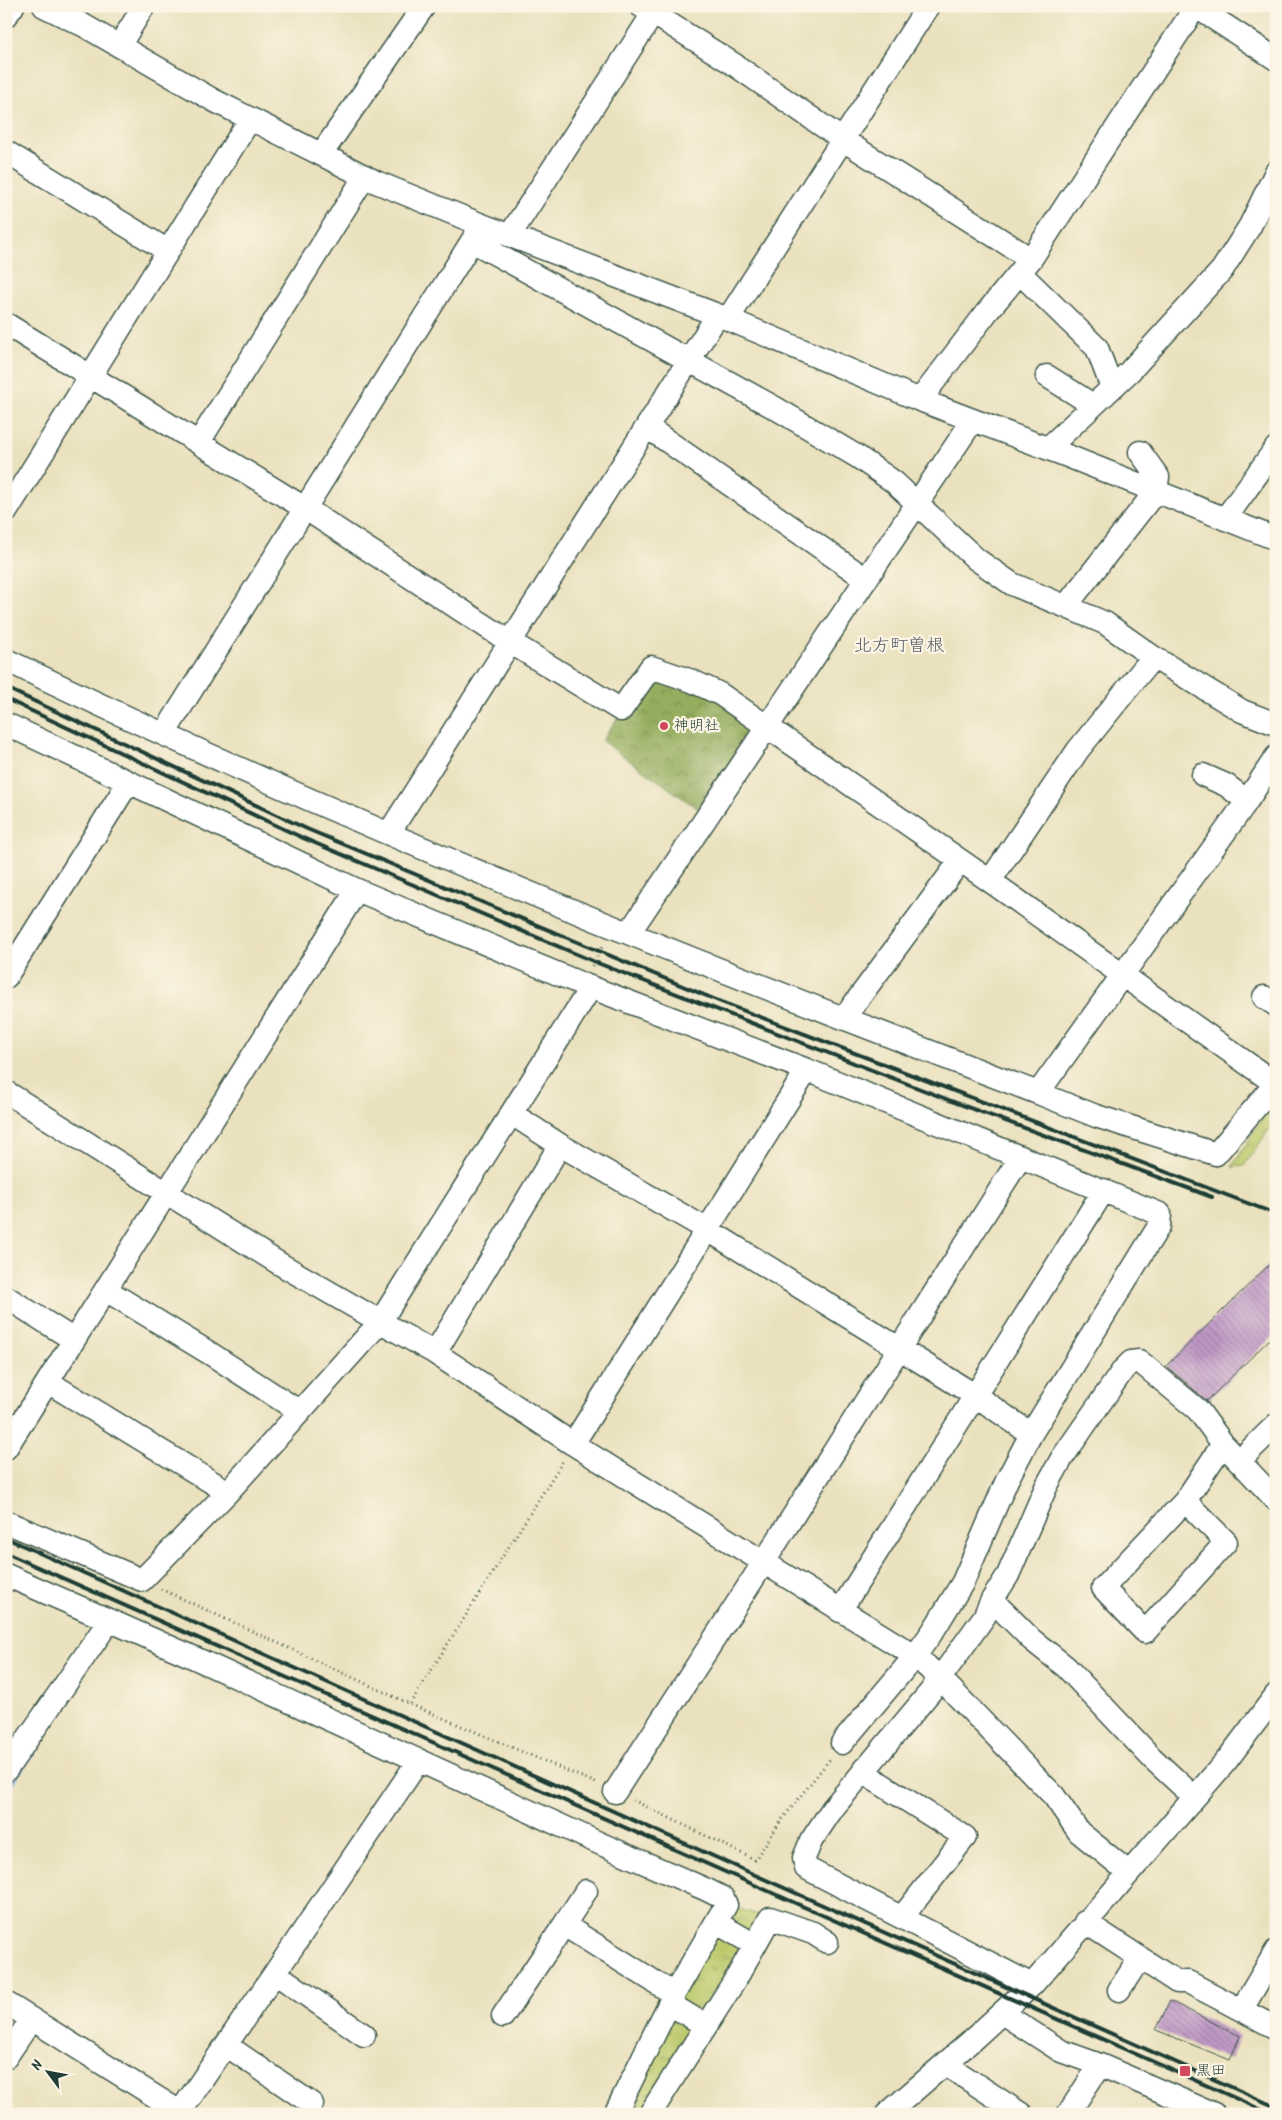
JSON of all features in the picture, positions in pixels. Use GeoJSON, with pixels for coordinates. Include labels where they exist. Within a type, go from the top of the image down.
{"type":"FeatureCollection","features":[{"type":"Feature","properties":{"kind":"street"},"geometry":{"type":"LineString","coordinates":[[6,16],[12,6]]}},
{"type":"Feature","properties":{"kind":"street"},"geometry":{"type":"LineString","coordinates":[[44,6],[83,25],[213,100],[322,153],[477,233],[688,361],[778,410],[858,457],[894,482],[976,559],[1012,584],[1105,624],[1153,657],[1242,711],[1276,724]]}},
{"type":"Feature","properties":{"kind":"street"},"geometry":{"type":"LineString","coordinates":[[119,46],[144,6]]}},
{"type":"Feature","properties":{"kind":"street"},"geometry":{"type":"LineString","coordinates":[[322,153],[424,6]]}},
{"type":"Feature","properties":{"kind":"street"},"geometry":{"type":"LineString","coordinates":[[389,833],[688,361],[722,318],[843,140],[928,6]]}},
{"type":"Feature","properties":{"kind":"street"},"geometry":{"type":"LineString","coordinates":[[920,400],[1026,266],[1195,6],[1276,59]]}},
{"type":"Feature","properties":{"kind":"street"},"geometry":{"type":"LineString","coordinates":[[510,235],[650,9],[732,63],[1026,266],[1097,348],[1112,388]]}},
{"type":"Feature","properties":{"kind":"street"},"geometry":{"type":"LineString","coordinates":[[6,512],[92,376],[250,118]]}},
{"type":"Feature","properties":{"kind":"street"},"geometry":{"type":"LineString","coordinates":[[6,152],[168,251]]}},
{"type":"Feature","properties":{"kind":"street"},"geometry":{"type":"LineString","coordinates":[[1048,448],[1112,388],[1180,319],[1222,270],[1250,226],[1276,172]]}},
{"type":"Feature","properties":{"kind":"street"},"geometry":{"type":"LineString","coordinates":[[198,442],[365,176]]}},
{"type":"Feature","properties":{"kind":"street"},"geometry":{"type":"LineString","coordinates":[[477,233],[510,235],[722,318],[920,400],[1048,448],[1276,539]]}},
{"type":"Feature","properties":{"kind":"street"},"geometry":{"type":"LineString","coordinates":[[164,734],[477,233]]}},
{"type":"Feature","properties":{"kind":"street"},"geometry":{"type":"LineString","coordinates":[[6,324],[306,509],[510,642],[621,710],[650,667],[692,681],[720,694],[1123,974],[1276,1084],[1216,1154],[1096,1116],[621,930],[389,833],[164,734],[6,660]]}},
{"type":"Feature","properties":{"kind":"street"},"geometry":{"type":"LineString","coordinates":[[1047,376],[1093,405]]}},
{"type":"Feature","properties":{"kind":"street"},"geometry":{"type":"LineString","coordinates":[[621,930],[767,728],[974,420]]}},
{"type":"Feature","properties":{"kind":"street"},"geometry":{"type":"LineString","coordinates":[[647,427],[866,579]]}},
{"type":"Feature","properties":{"kind":"street"},"geometry":{"type":"LineString","coordinates":[[1225,519],[1276,448]]}},
{"type":"Feature","properties":{"kind":"street"},"geometry":{"type":"LineString","coordinates":[[1066,606],[1156,491],[1158,477],[1140,452]]}},
{"type":"Feature","properties":{"kind":"street"},"geometry":{"type":"LineString","coordinates":[[990,881],[1078,750],[1153,657]]}},
{"type":"Feature","properties":{"kind":"street"},"geometry":{"type":"LineString","coordinates":[[6,724],[357,890],[586,986],[806,1070],[1160,1214],[1160,1226],[1031,1434],[1007,1480],[964,1582],[934,1631],[842,1743]]}},
{"type":"Feature","properties":{"kind":"street"},"geometry":{"type":"LineString","coordinates":[[1038,1093],[1247,801],[1276,757]]}},
{"type":"Feature","properties":{"kind":"street"},"geometry":{"type":"LineString","coordinates":[[1203,775],[1226,785],[1247,801]]}},
{"type":"Feature","properties":{"kind":"street"},"geometry":{"type":"LineString","coordinates":[[6,977],[128,783]]}},
{"type":"Feature","properties":{"kind":"street"},"geometry":{"type":"LineString","coordinates":[[844,1018],[960,861]]}},
{"type":"Feature","properties":{"kind":"street"},"geometry":{"type":"LineString","coordinates":[[6,1448],[357,890]]}},
{"type":"Feature","properties":{"kind":"street"},"geometry":{"type":"LineString","coordinates":[[6,1522],[142,1580],[228,1492],[380,1322],[512,1114],[586,986]]}},
{"type":"Feature","properties":{"kind":"street"},"geometry":{"type":"LineString","coordinates":[[573,1444],[806,1070]]}},
{"type":"Feature","properties":{"kind":"street"},"geometry":{"type":"LineString","coordinates":[[6,1092],[280,1264],[435,1353],[573,1444],[915,1656],[940,1678],[1054,1796],[1079,1832],[1128,1872]]}},
{"type":"Feature","properties":{"kind":"street"},"geometry":{"type":"LineString","coordinates":[[512,1114],[560,1145],[708,1230],[976,1396],[1031,1434]]}},
{"type":"Feature","properties":{"kind":"street"},"geometry":{"type":"LineString","coordinates":[[435,1353],[560,1145]]}},
{"type":"Feature","properties":{"kind":"street"},"geometry":{"type":"LineString","coordinates":[[615,1792],[764,1562],[1020,1158]]}},
{"type":"Feature","properties":{"kind":"street"},"geometry":{"type":"LineString","coordinates":[[840,1611],[1104,1190]]}},
{"type":"Feature","properties":{"kind":"street"},"geometry":{"type":"LineString","coordinates":[[106,1290],[211,1354],[300,1412]]}},
{"type":"Feature","properties":{"kind":"street"},"geometry":{"type":"LineString","coordinates":[[6,1297],[74,1340]]}},
{"type":"Feature","properties":{"kind":"street"},"geometry":{"type":"LineString","coordinates":[[1032,1985],[903,1916],[806,1868],[804,1858],[811,1841],[833,1808],[940,1678],[984,1617],[1008,1575],[1046,1487],[1062,1458],[1123,1370],[1131,1362],[1139,1361],[1198,1410],[1223,1444],[1276,1500]]}},
{"type":"Feature","properties":{"kind":"street"},"geometry":{"type":"LineString","coordinates":[[48,1382],[228,1492]]}},
{"type":"Feature","properties":{"kind":"street"},"geometry":{"type":"LineString","coordinates":[[1239,1461],[1276,1426]]}},
{"type":"Feature","properties":{"kind":"street"},"geometry":{"type":"LineString","coordinates":[[1185,1500],[1226,1542],[1145,1632],[1103,1588],[1185,1500],[1223,1444]]}},
{"type":"Feature","properties":{"kind":"street"},"geometry":{"type":"LineString","coordinates":[[6,1575],[722,1898],[726,1905],[672,1999],[615,2114]]}},
{"type":"Feature","properties":{"kind":"street"},"geometry":{"type":"LineString","coordinates":[[992,1600],[1032,1640],[1066,1667],[1152,1758],[1194,1797]]}},
{"type":"Feature","properties":{"kind":"street"},"geometry":{"type":"LineString","coordinates":[[6,1770],[109,1621]]}},
{"type":"Feature","properties":{"kind":"street"},"geometry":{"type":"LineString","coordinates":[[887,2114],[1032,1985],[1227,1760],[1276,1695]]}},
{"type":"Feature","properties":{"kind":"street"},"geometry":{"type":"LineString","coordinates":[[6,2003],[180,2113],[419,1760]]}},
{"type":"Feature","properties":{"kind":"street"},"geometry":{"type":"LineString","coordinates":[[864,1769],[878,1782],[965,1837],[903,1916]]}},
{"type":"Feature","properties":{"kind":"street"},"geometry":{"type":"LineString","coordinates":[[504,2016],[586,1891]]}},
{"type":"Feature","properties":{"kind":"street"},"geometry":{"type":"LineString","coordinates":[[650,2114],[706,2026],[770,1918],[813,1933],[827,1942]]}},
{"type":"Feature","properties":{"kind":"street"},"geometry":{"type":"LineString","coordinates":[[1086,1922],[1178,1982],[1188,1982],[1276,2028]]}},
{"type":"Feature","properties":{"kind":"street"},"geometry":{"type":"LineString","coordinates":[[717,1923],[755,1945]]}},
{"type":"Feature","properties":{"kind":"street"},"geometry":{"type":"LineString","coordinates":[[564,1925],[672,1999],[706,2026]]}},
{"type":"Feature","properties":{"kind":"street"},"geometry":{"type":"LineString","coordinates":[[1242,2009],[1276,1951]]}},
{"type":"Feature","properties":{"kind":"street"},"geometry":{"type":"LineString","coordinates":[[1119,1990],[1140,1958]]}},
{"type":"Feature","properties":{"kind":"street"},"geometry":{"type":"LineString","coordinates":[[275,1973],[364,2035]]}},
{"type":"Feature","properties":{"kind":"street"},"geometry":{"type":"LineString","coordinates":[[1002,2013],[1061,2051],[1100,2065],[1214,2114]]}},
{"type":"Feature","properties":{"kind":"street"},"geometry":{"type":"LineString","coordinates":[[6,2057],[31,2020]]}},
{"type":"Feature","properties":{"kind":"street"},"geometry":{"type":"LineString","coordinates":[[226,2045],[312,2104]]}},
{"type":"Feature","properties":{"kind":"street"},"geometry":{"type":"LineString","coordinates":[[945,2064],[1021,2114]]}},
{"type":"Feature","properties":{"kind":"street"},"geometry":{"type":"LineString","coordinates":[[1068,2114],[1100,2065]]}},
{"type":"Feature","properties":{"kind":"path"},"geometry":{"type":"LineString","coordinates":[[586,986],[621,930]]}},
{"type":"Feature","properties":{"kind":"path"},"geometry":{"type":"LineString","coordinates":[[410,1704],[573,1444]]}},
{"type":"Feature","properties":{"kind":"path"},"geometry":{"type":"LineString","coordinates":[[142,1580],[410,1704],[615,1792],[755,1860],[780,1822],[842,1743]]}},
{"type":"Feature","properties":{"kind":"green space"},"geometry":{"type":"Polygon","coordinates":[[[651,667],[760,720],[698,809],[602,741],[651,667]]]}},
{"type":"Feature","properties":{"kind":"green space"},"geometry":{"type":"Polygon","coordinates":[[[1276,1096],[1276,1120],[1244,1166],[1232,1167],[1276,1096]]]}},
{"type":"Feature","properties":{"kind":"green space"},"geometry":{"type":"Polygon","coordinates":[[[726,1905],[770,1918],[650,2114],[615,2114],[726,1905]]]}},
{"type":"Feature","properties":{"kind":"building"},"geometry":{"type":"Polygon","coordinates":[[[1276,1258],[1276,1333],[1207,1401],[1166,1366],[1276,1258]]]}},
{"type":"Feature","properties":{"kind":"building"},"geometry":{"type":"Polygon","coordinates":[[[1170,2001],[1240,2036],[1230,2060],[1156,2030],[1170,2001]]]}},
{"type":"Feature","properties":{"kind":"waterway"},"geometry":{"type":"LineString","coordinates":[[6,1790],[48,1729]]}},
{"type":"Feature","properties":{"kind":"railway"},"geometry":{"type":"LineString","coordinates":[[6,688],[307,829],[721,1002],[1276,1214]]}},
{"type":"Feature","properties":{"kind":"railway"},"geometry":{"type":"LineString","coordinates":[[6,699],[303,838],[595,962],[954,1102],[1212,1197]]}},
{"type":"Feature","properties":{"kind":"railway"},"geometry":{"type":"LineString","coordinates":[[6,1538],[1276,2107]]}},
{"type":"Feature","properties":{"kind":"railway"},"geometry":{"type":"LineString","coordinates":[[6,1553],[1271,2114]]}},
{"type":"Feature","properties":{"kind":"place","name":"神明社"},"geometry":{"type":"Point","coordinates":[664,726]}},
{"type":"Feature","properties":{"kind":"place","name":"黒田"},"geometry":{"type":"Point","coordinates":[1185,2071]}},
{"type":"Feature","properties":{"kind":"district","name":"北方町曽根"},"geometry":{"type":"Point","coordinates":[899,646]}}]}
